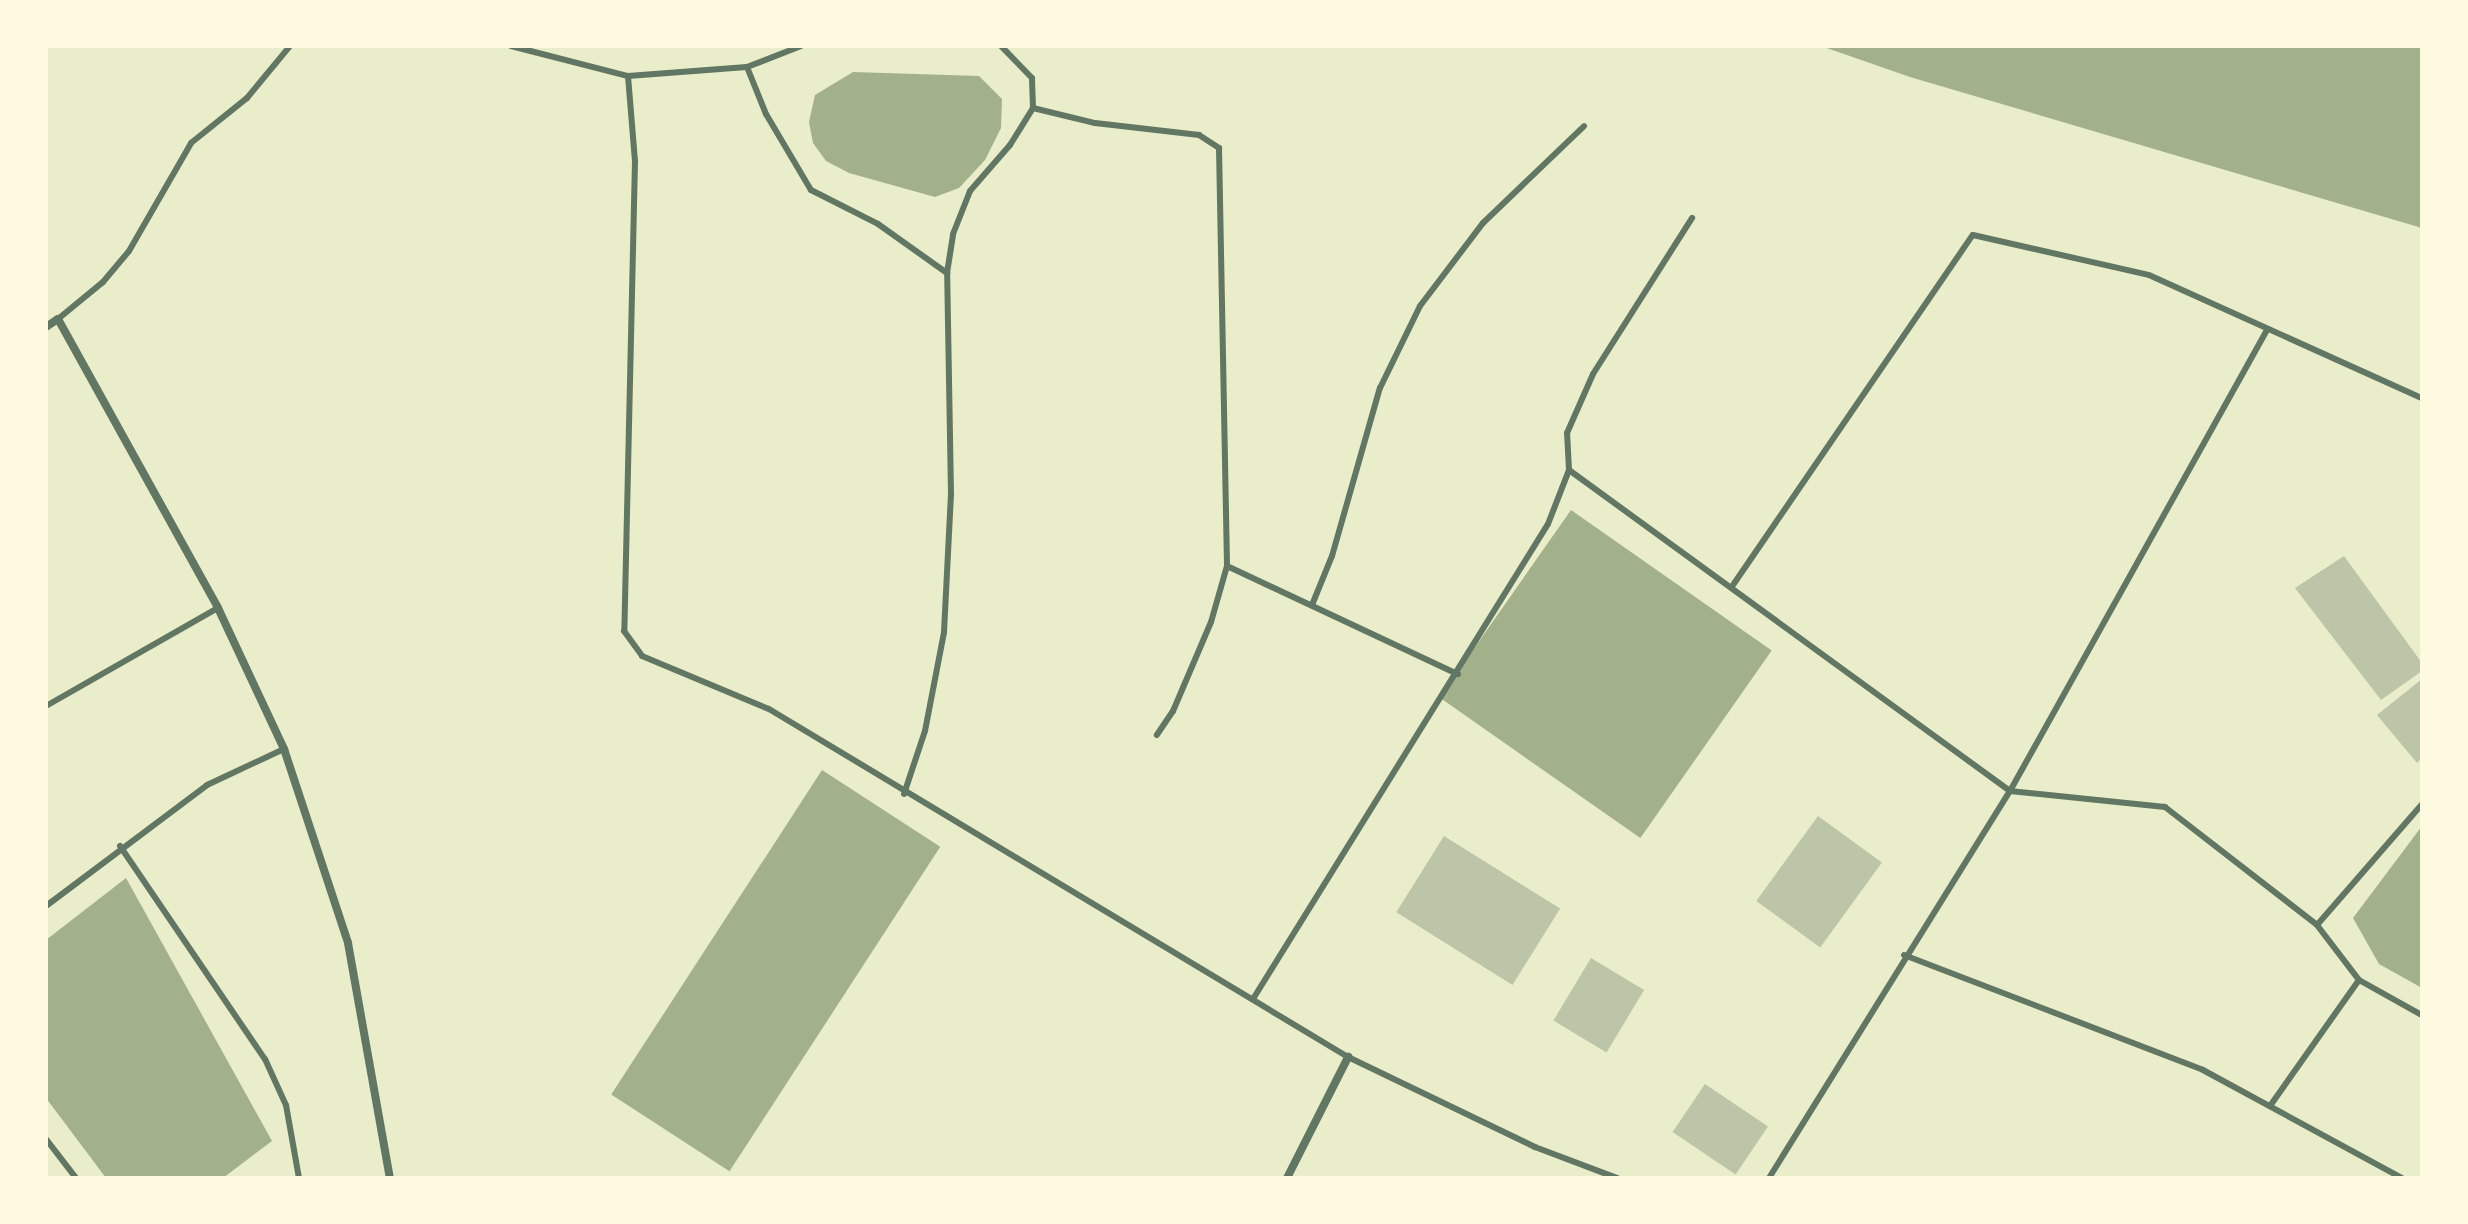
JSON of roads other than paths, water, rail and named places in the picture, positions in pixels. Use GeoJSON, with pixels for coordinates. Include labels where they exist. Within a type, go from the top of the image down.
{"type":"FeatureCollection","features":[{"type":"Feature","properties":{"kind":"street"},"geometry":{"type":"LineString","coordinates":[[46,327],[58,319],[218,608],[284,749],[348,943],[390,1178]]}},
{"type":"Feature","properties":{"kind":"street"},"geometry":{"type":"LineString","coordinates":[[1287,1178],[1348,1057]]}},
{"type":"Feature","properties":{"kind":"lane"},"geometry":{"type":"LineString","coordinates":[[58,319],[103,282],[129,251],[191,143],[247,98],[290,46]]}},
{"type":"Feature","properties":{"kind":"lane"},"geometry":{"type":"LineString","coordinates":[[511,46],[628,76],[747,67],[801,46]]}},
{"type":"Feature","properties":{"kind":"lane"},"geometry":{"type":"LineString","coordinates":[[904,794],[925,731],[944,632],[951,494],[947,273],[953,234],[970,191],[1010,145],[1033,108],[1032,78],[1001,46]]}},
{"type":"Feature","properties":{"kind":"lane"},"geometry":{"type":"LineString","coordinates":[[747,67],[766,114],[811,190],[878,224],[947,273]]}},
{"type":"Feature","properties":{"kind":"lane"},"geometry":{"type":"LineString","coordinates":[[628,76],[635,161],[624,631],[642,656],[769,709],[904,794],[1348,1057],[1535,1147],[1617,1178]]}},
{"type":"Feature","properties":{"kind":"lane"},"geometry":{"type":"LineString","coordinates":[[1033,108],[1095,123],[1199,135],[1219,148],[1227,566],[1211,622],[1173,711],[1157,735]]}},
{"type":"Feature","properties":{"kind":"lane"},"geometry":{"type":"LineString","coordinates":[[1312,605],[1337,541],[1380,388],[1420,306],[1483,223],[1584,126]]}},
{"type":"Feature","properties":{"kind":"lane"},"geometry":{"type":"LineString","coordinates":[[1253,999],[1307,906],[1458,674],[1548,524],[1569,470],[1567,433],[1593,374],[1692,218]]}},
{"type":"Feature","properties":{"kind":"lane"},"geometry":{"type":"LineString","coordinates":[[1733,585],[1973,235],[2149,275],[2422,398]]}},
{"type":"Feature","properties":{"kind":"lane"},"geometry":{"type":"LineString","coordinates":[[1769,1178],[1904,955],[2010,791],[2267,330]]}},
{"type":"Feature","properties":{"kind":"lane"},"geometry":{"type":"LineString","coordinates":[[1569,470],[1733,585],[2010,791],[2165,807],[2317,925],[2359,980],[2422,1015]]}},
{"type":"Feature","properties":{"kind":"lane"},"geometry":{"type":"LineString","coordinates":[[1227,566],[1458,674]]}},
{"type":"Feature","properties":{"kind":"lane"},"geometry":{"type":"LineString","coordinates":[[46,706],[218,608]]}},
{"type":"Feature","properties":{"kind":"lane"},"geometry":{"type":"LineString","coordinates":[[46,906],[120,846],[207,785],[284,749]]}},
{"type":"Feature","properties":{"kind":"lane"},"geometry":{"type":"LineString","coordinates":[[2317,925],[2422,804]]}},
{"type":"Feature","properties":{"kind":"lane"},"geometry":{"type":"LineString","coordinates":[[120,846],[265,1059],[286,1105],[299,1178]]}},
{"type":"Feature","properties":{"kind":"lane"},"geometry":{"type":"LineString","coordinates":[[1904,955],[2203,1070],[2402,1178]]}},
{"type":"Feature","properties":{"kind":"lane"},"geometry":{"type":"LineString","coordinates":[[2270,1106],[2359,980]]}},
{"type":"Feature","properties":{"kind":"lane"},"geometry":{"type":"LineString","coordinates":[[46,1139],[76,1178]]}}]}
